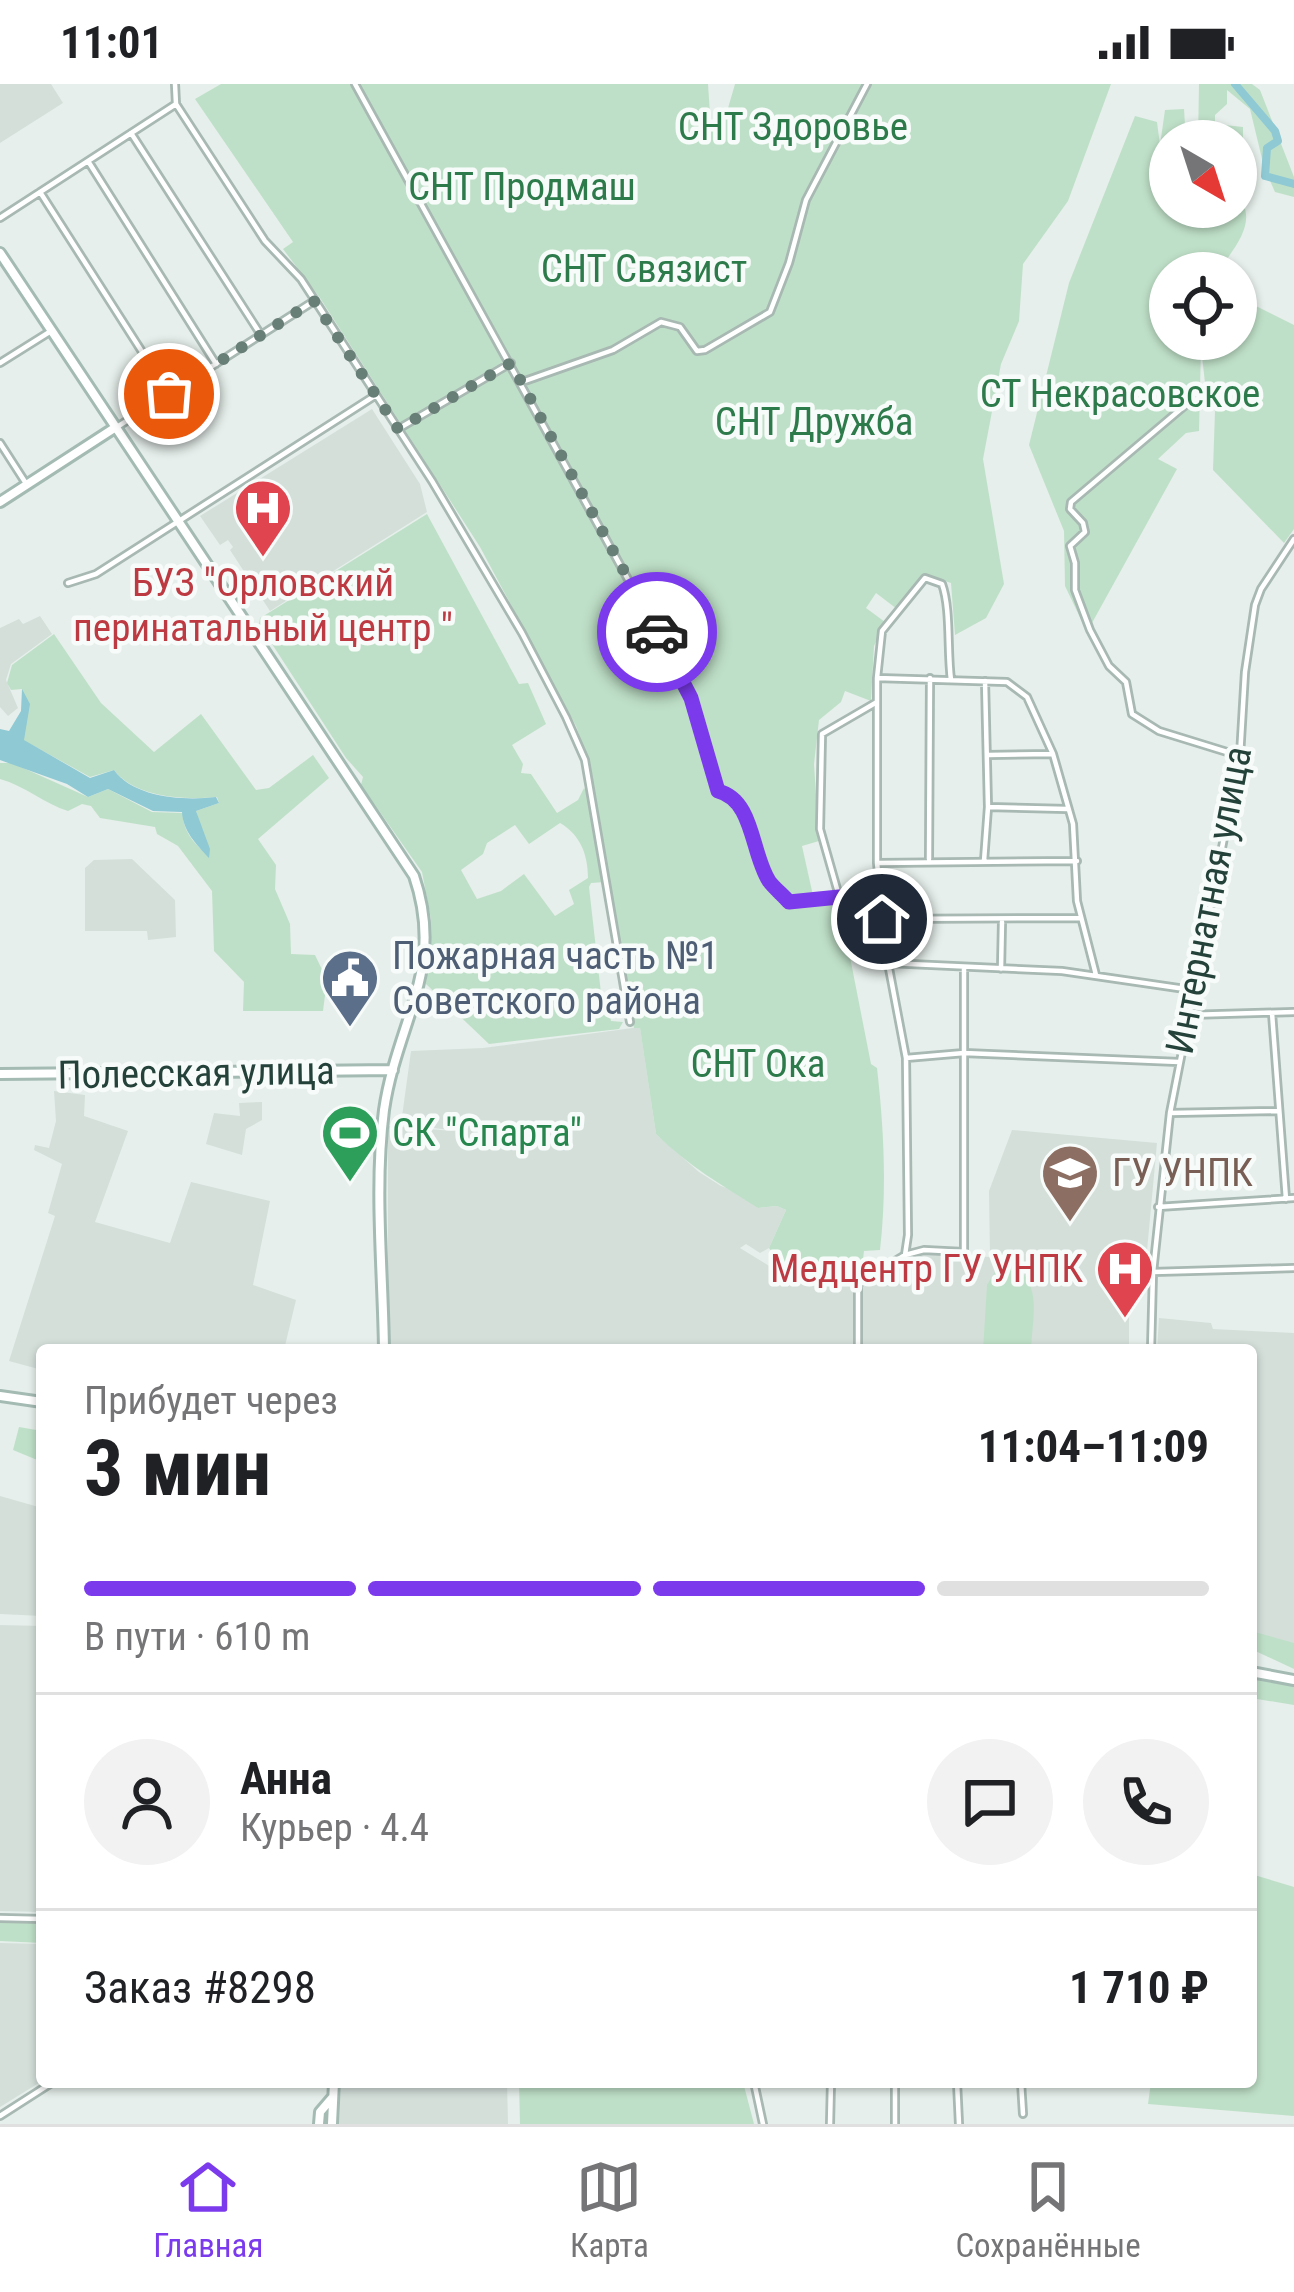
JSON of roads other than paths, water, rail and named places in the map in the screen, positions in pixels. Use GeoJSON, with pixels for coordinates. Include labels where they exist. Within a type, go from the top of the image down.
{"type":"FeatureCollection","features":[{"type":"Feature","properties":{"kind":"main road"},"geometry":{"type":"LineString","coordinates":[[0,253],[414,877],[426,921],[427,951],[384,1117],[384,1344]]}},
{"type":"Feature","properties":{"kind":"main road"},"geometry":{"type":"LineString","coordinates":[[0,502],[116,428]]}},
{"type":"Feature","properties":{"kind":"main road","name":"Полесская улица"},"geometry":{"type":"LineString","coordinates":[[0,1074],[393,1070]]}},
{"type":"Feature","properties":{"kind":"main road"},"geometry":{"type":"LineString","coordinates":[[0,1396],[36,1401]]}},
{"type":"Feature","properties":{"kind":"main road"},"geometry":{"type":"LineString","coordinates":[[1257,1673],[1294,1681]]}},
{"type":"Feature","properties":{"kind":"main road"},"geometry":{"type":"LineString","coordinates":[[333,2119],[334,2088]]}},
{"type":"Feature","properties":{"kind":"main road"},"geometry":{"type":"LineString","coordinates":[[319,2124],[333,2097]]}},
{"type":"Feature","properties":{"kind":"street"},"geometry":{"type":"LineString","coordinates":[[176,84],[176,104],[265,241],[301,279],[476,553],[585,760],[630,1022]]}},
{"type":"Feature","properties":{"kind":"street"},"geometry":{"type":"LineString","coordinates":[[355,84],[668,652],[691,698],[718,791],[732,794],[740,805],[769,881],[789,902],[839,897],[880,900]]}},
{"type":"Feature","properties":{"kind":"street"},"geometry":{"type":"LineString","coordinates":[[522,382],[613,350],[661,322],[680,327],[697,351],[770,312],[806,200],[867,84]]}},
{"type":"Feature","properties":{"kind":"street"},"geometry":{"type":"LineString","coordinates":[[0,218],[176,104]]}},
{"type":"Feature","properties":{"kind":"street"},"geometry":{"type":"LineString","coordinates":[[130,133],[261,335]]}},
{"type":"Feature","properties":{"kind":"street"},"geometry":{"type":"LineString","coordinates":[[88,161],[216,364]]}},
{"type":"Feature","properties":{"kind":"street"},"geometry":{"type":"LineString","coordinates":[[40,192],[169,394]]}},
{"type":"Feature","properties":{"kind":"street"},"geometry":{"type":"LineString","coordinates":[[116,428],[314,301]]}},
{"type":"Feature","properties":{"kind":"street"},"geometry":{"type":"LineString","coordinates":[[0,363],[51,331]]}},
{"type":"Feature","properties":{"kind":"street"},"geometry":{"type":"LineString","coordinates":[[398,429],[511,363]]}},
{"type":"Feature","properties":{"kind":"street"},"geometry":{"type":"LineString","coordinates":[[70,583],[96,574],[376,395]]}},
{"type":"Feature","properties":{"kind":"street"},"geometry":{"type":"LineString","coordinates":[[1205,399],[1188,403],[1071,502],[1070,509],[1085,532],[1070,546],[1082,610],[1109,666],[1126,682],[1132,714],[1159,731],[1240,756]]}},
{"type":"Feature","properties":{"kind":"street"},"geometry":{"type":"LineString","coordinates":[[0,443],[28,485]]}},
{"type":"Feature","properties":{"kind":"street","name":"Интернатная улица"},"geometry":{"type":"LineString","coordinates":[[1151,1344],[1158,1207],[1170,1113],[1240,756],[1255,605],[1294,539]]}},
{"type":"Feature","properties":{"kind":"street"},"geometry":{"type":"LineString","coordinates":[[905,1255],[905,1058],[877,863],[877,678],[881,631],[925,578],[942,584],[949,602],[945,630],[951,680]]}},
{"type":"Feature","properties":{"kind":"street"},"geometry":{"type":"LineString","coordinates":[[877,678],[1006,682],[1023,693],[1053,754],[1076,835],[1080,918],[1096,975]]}},
{"type":"Feature","properties":{"kind":"street"},"geometry":{"type":"LineString","coordinates":[[929,860],[930,678]]}},
{"type":"Feature","properties":{"kind":"street"},"geometry":{"type":"LineString","coordinates":[[984,861],[988,807],[985,682]]}},
{"type":"Feature","properties":{"kind":"street"},"geometry":{"type":"LineString","coordinates":[[839,897],[820,829],[822,734],[877,702]]}},
{"type":"Feature","properties":{"kind":"street"},"geometry":{"type":"LineString","coordinates":[[988,755],[1053,754]]}},
{"type":"Feature","properties":{"kind":"street"},"geometry":{"type":"LineString","coordinates":[[988,807],[1068,809]]}},
{"type":"Feature","properties":{"kind":"street"},"geometry":{"type":"LineString","coordinates":[[877,863],[1077,861]]}},
{"type":"Feature","properties":{"kind":"street"},"geometry":{"type":"LineString","coordinates":[[882,919],[1003,922],[1080,918]]}},
{"type":"Feature","properties":{"kind":"street"},"geometry":{"type":"LineString","coordinates":[[1001,969],[1003,922]]}},
{"type":"Feature","properties":{"kind":"street"},"geometry":{"type":"LineString","coordinates":[[888,963],[1096,975],[1193,991]]}},
{"type":"Feature","properties":{"kind":"street"},"geometry":{"type":"LineString","coordinates":[[858,1344],[858,1284],[905,1255],[924,1250],[964,1252],[964,967]]}},
{"type":"Feature","properties":{"kind":"street"},"geometry":{"type":"LineString","coordinates":[[1188,1015],[1294,1012]]}},
{"type":"Feature","properties":{"kind":"street"},"geometry":{"type":"LineString","coordinates":[[1158,1207],[1290,1198],[1278,1112],[1272,1013]]}},
{"type":"Feature","properties":{"kind":"street"},"geometry":{"type":"LineString","coordinates":[[905,1058],[964,1052],[1179,1062]]}},
{"type":"Feature","properties":{"kind":"street"},"geometry":{"type":"LineString","coordinates":[[1170,1113],[1278,1112]]}},
{"type":"Feature","properties":{"kind":"street"},"geometry":{"type":"LineString","coordinates":[[1153,1272],[1294,1268]]}},
{"type":"Feature","properties":{"kind":"street"},"geometry":{"type":"LineString","coordinates":[[0,1918],[36,1919]]}},
{"type":"Feature","properties":{"kind":"street"},"geometry":{"type":"LineString","coordinates":[[0,2116],[44,2088]]}},
{"type":"Feature","properties":{"kind":"street"},"geometry":{"type":"LineString","coordinates":[[755,2088],[763,2124]]}},
{"type":"Feature","properties":{"kind":"street"},"geometry":{"type":"LineString","coordinates":[[830,2124],[831,2088]]}},
{"type":"Feature","properties":{"kind":"street"},"geometry":{"type":"LineString","coordinates":[[895,2088],[895,2124]]}},
{"type":"Feature","properties":{"kind":"street"},"geometry":{"type":"LineString","coordinates":[[957,2088],[958,2124]]}},
{"type":"Feature","properties":{"kind":"street"},"geometry":{"type":"LineString","coordinates":[[1021,2088],[1023,2114]]}},
{"type":"Feature","properties":{"kind":"street"},"geometry":{"type":"LineString","coordinates":[[322,2111],[328,2109],[333,2119]]}},
{"type":"Feature","properties":{"kind":"water"},"geometry":{"type":"Polygon","coordinates":[[[22,689],[30,704],[24,740],[90,778],[114,770],[147,792],[175,798],[216,797],[219,803],[196,811],[209,858],[188,831],[182,812],[153,811],[108,789],[88,797],[67,784],[0,760],[0,729],[9,731],[21,711],[22,689]]]}},
{"type":"Feature","properties":{"kind":"waterway"},"geometry":{"type":"LineString","coordinates":[[1235,84],[1275,131],[1278,141],[1267,148],[1265,176],[1294,184]]}},
{"type":"Feature","properties":{"kind":"place","name":"БУЗ \"Орловский перинатальный центр \""},"geometry":{"type":"Point","coordinates":[263,559]}},
{"type":"Feature","properties":{"kind":"place","name":"Пожарная часть №1 Советского района"},"geometry":{"type":"Point","coordinates":[350,1029]}},
{"type":"Feature","properties":{"kind":"place","name":"СК \"Спарта\""},"geometry":{"type":"Point","coordinates":[350,1184]}},
{"type":"Feature","properties":{"kind":"place","name":"ГУ УНПК"},"geometry":{"type":"Point","coordinates":[1070,1224]}},
{"type":"Feature","properties":{"kind":"place","name":"Медцентр ГУ УНПК"},"geometry":{"type":"Point","coordinates":[1125,1320]}},
{"type":"Feature","properties":{"kind":"park label","name":"СНТ Здоровье"},"geometry":{"type":"Point","coordinates":[793,127]}},
{"type":"Feature","properties":{"kind":"park label","name":"СНТ Продмаш"},"geometry":{"type":"Point","coordinates":[522,187]}},
{"type":"Feature","properties":{"kind":"park label","name":"СНТ Связист"},"geometry":{"type":"Point","coordinates":[644,269]}},
{"type":"Feature","properties":{"kind":"park label","name":"СТ Некрасовское"},"geometry":{"type":"Point","coordinates":[1120,394]}},
{"type":"Feature","properties":{"kind":"park label","name":"СНТ Дружба"},"geometry":{"type":"Point","coordinates":[814,422]}},
{"type":"Feature","properties":{"kind":"park label","name":"СНТ Ока"},"geometry":{"type":"Point","coordinates":[758,1064]}}]}
